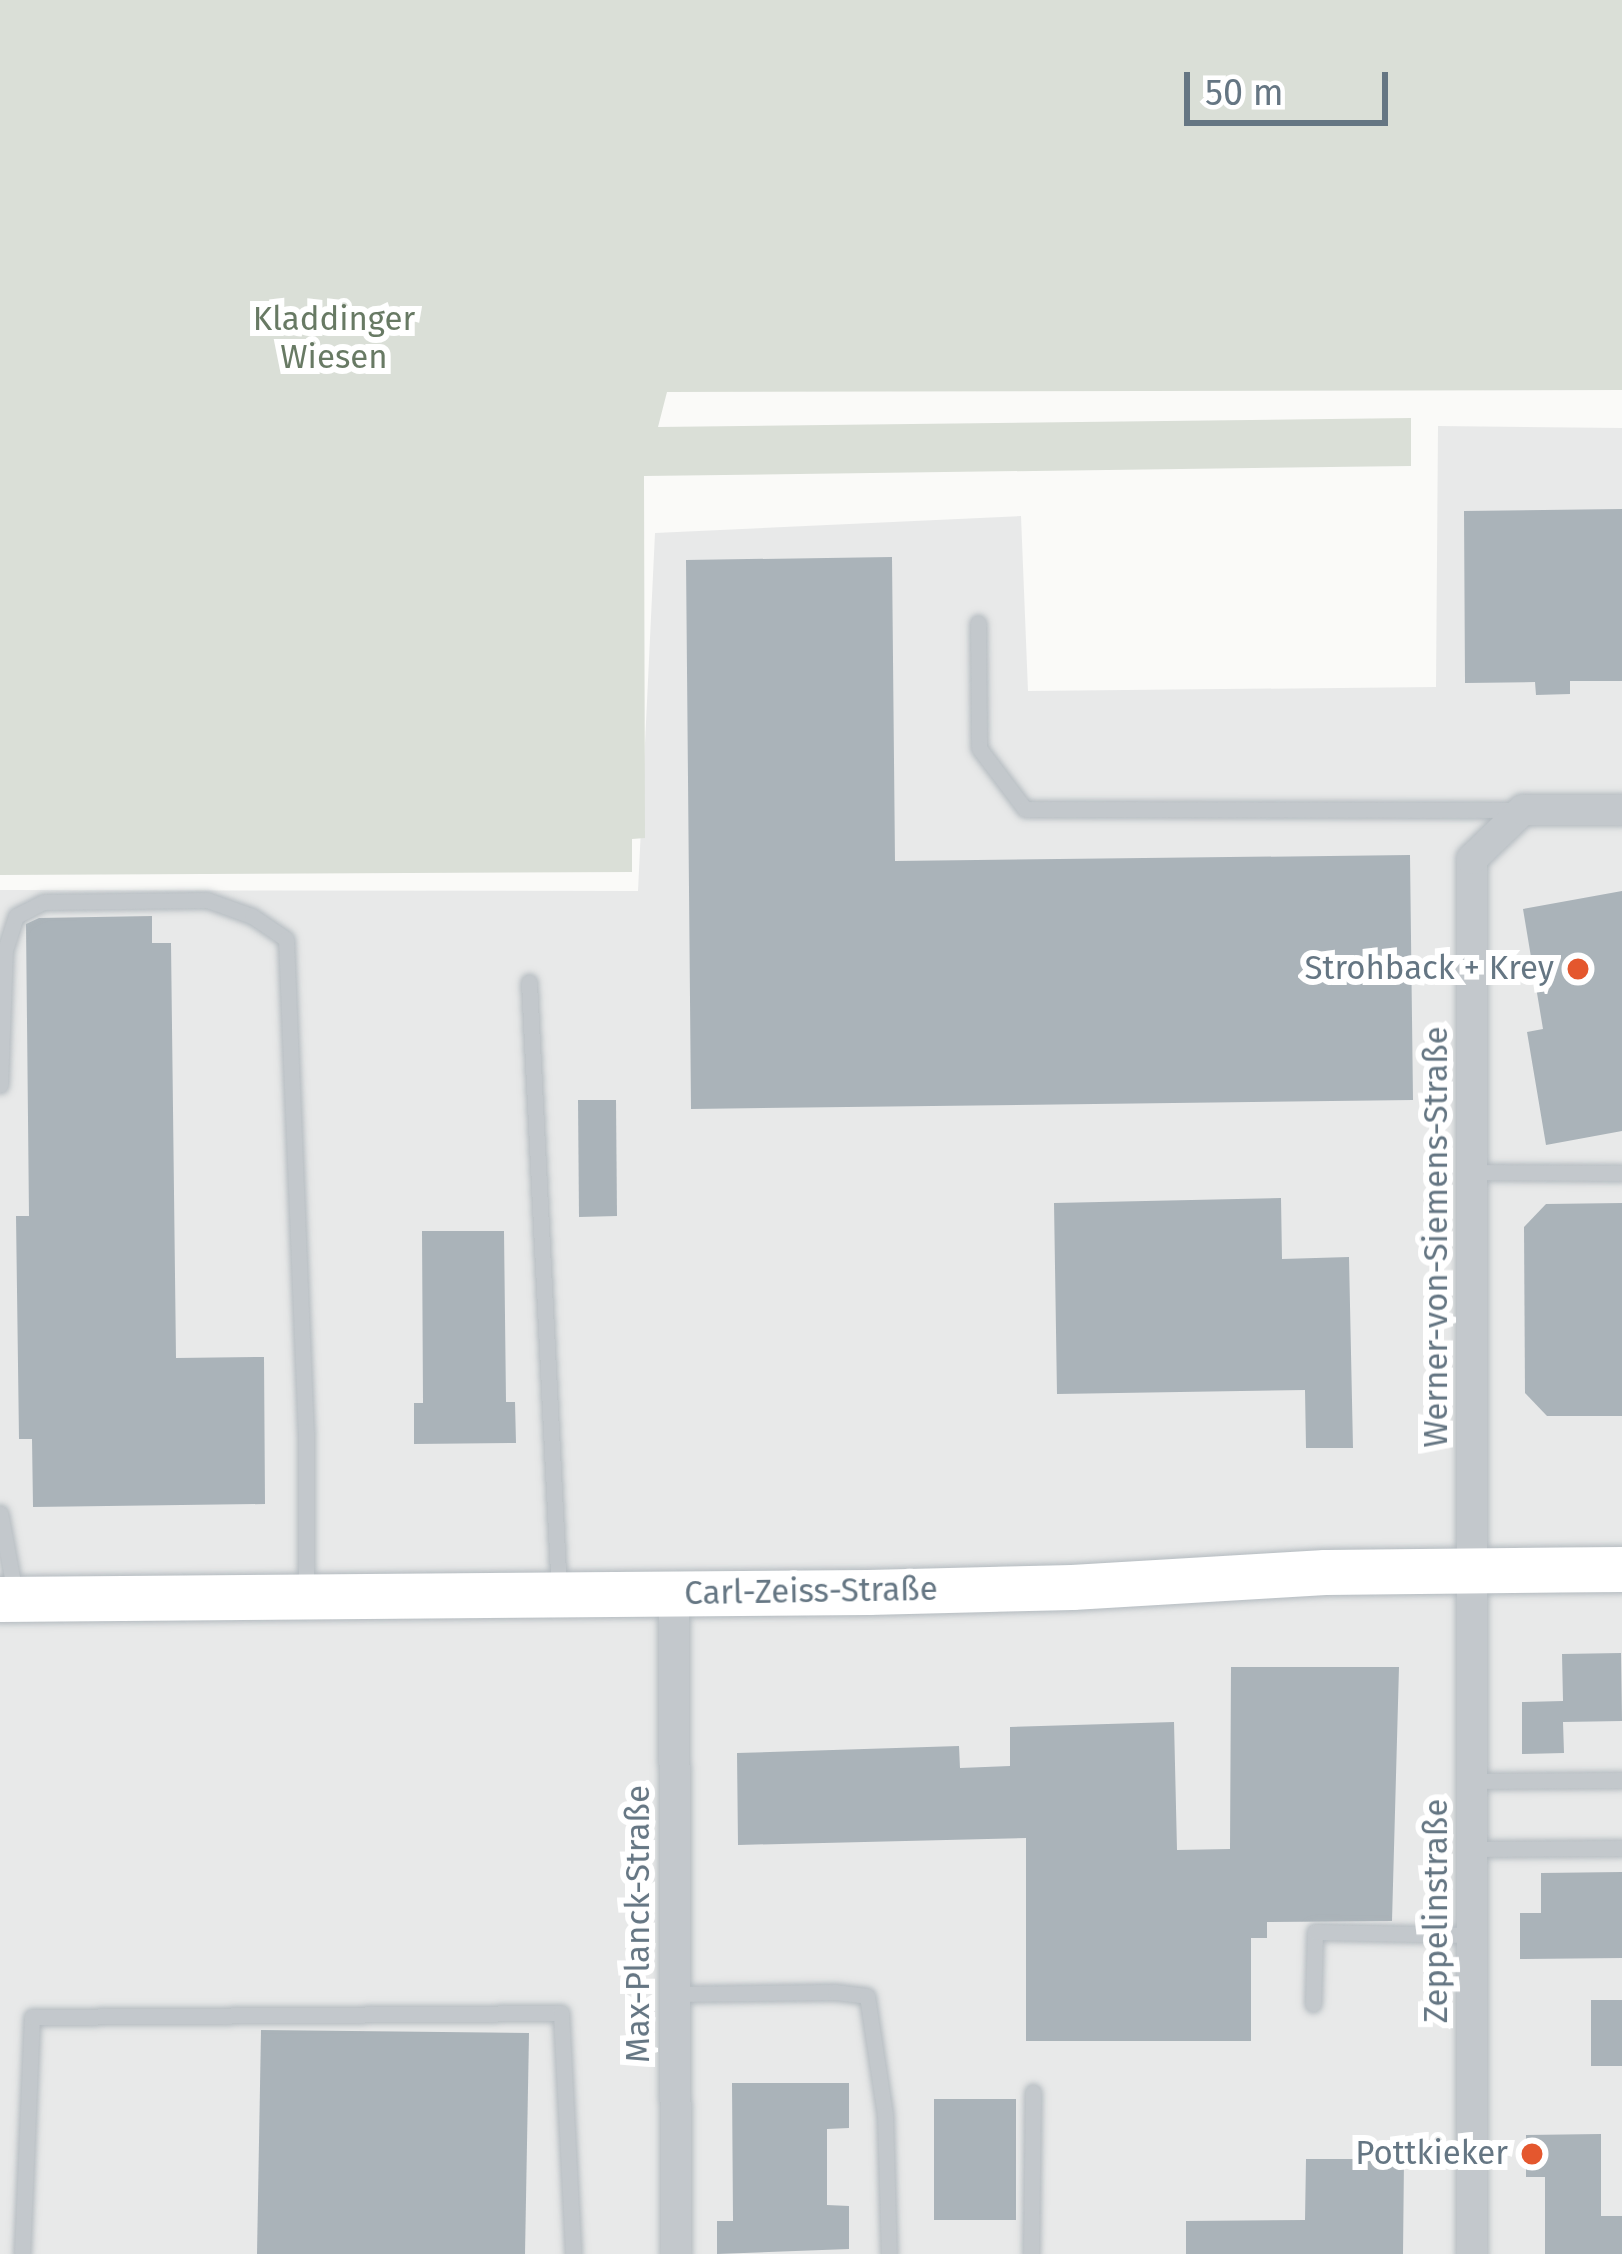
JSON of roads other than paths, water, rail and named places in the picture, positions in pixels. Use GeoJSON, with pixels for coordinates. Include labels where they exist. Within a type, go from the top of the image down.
{"type":"FeatureCollection","features":[{"type":"Feature","properties":{"kind":"main road","name":"Carl-Zeiss-Straße"},"geometry":{"type":"LineString","coordinates":[[8,1599],[1072,1587],[1474,1569],[1622,1569]]}},
{"type":"Feature","properties":{"kind":"street"},"geometry":{"type":"LineString","coordinates":[[1523,810],[1622,809]]}},
{"type":"Feature","properties":{"kind":"street","name":"Werner-von-Siemens-Straße"},"geometry":{"type":"LineString","coordinates":[[1474,1569],[1472,859],[1523,810]]}},
{"type":"Feature","properties":{"kind":"street","name":"Zeppelinstraße"},"geometry":{"type":"LineString","coordinates":[[1472,2254],[1474,1569]]}},
{"type":"Feature","properties":{"kind":"street","name":"Max-Planck-Straße"},"geometry":{"type":"LineString","coordinates":[[674,1594],[676,2254]]}},
{"type":"Feature","properties":{"kind":"lane"},"geometry":{"type":"LineString","coordinates":[[978,623],[979,748],[1025,809],[1523,810]]}},
{"type":"Feature","properties":{"kind":"lane"},"geometry":{"type":"LineString","coordinates":[[0,1085],[5,950],[16,916],[44,902],[207,901],[252,916],[286,939],[306,1430],[306,1598]]}},
{"type":"Feature","properties":{"kind":"lane"},"geometry":{"type":"LineString","coordinates":[[529,982],[560,1595]]}},
{"type":"Feature","properties":{"kind":"lane"},"geometry":{"type":"LineString","coordinates":[[1473,1172],[1622,1173]]}},
{"type":"Feature","properties":{"kind":"lane"},"geometry":{"type":"LineString","coordinates":[[0,1513],[8,1599]]}},
{"type":"Feature","properties":{"kind":"lane"},"geometry":{"type":"LineString","coordinates":[[1473,1780],[1622,1780]]}},
{"type":"Feature","properties":{"kind":"lane"},"geometry":{"type":"LineString","coordinates":[[1472,1849],[1622,1848]]}},
{"type":"Feature","properties":{"kind":"lane"},"geometry":{"type":"LineString","coordinates":[[1313,2004],[1316,1932],[1472,1935]]}},
{"type":"Feature","properties":{"kind":"lane"},"geometry":{"type":"LineString","coordinates":[[675,1994],[835,1992],[867,1996],[885,2115],[889,2254]]}},
{"type":"Feature","properties":{"kind":"lane"},"geometry":{"type":"LineString","coordinates":[[22,2254],[32,2017],[561,2013],[573,2254]]}},
{"type":"Feature","properties":{"kind":"lane"},"geometry":{"type":"LineString","coordinates":[[1031,2254],[1033,2092]]}},
{"type":"Feature","properties":{"kind":"place","name":"Strohback + Krey"},"geometry":{"type":"Point","coordinates":[1578,969]}},
{"type":"Feature","properties":{"kind":"place","name":"Pottkieker"},"geometry":{"type":"Point","coordinates":[1532,2154]}},
{"type":"Feature","properties":{"kind":"park label","name":"Kladdinger Wiesen"},"geometry":{"type":"Point","coordinates":[334,339]}}]}
